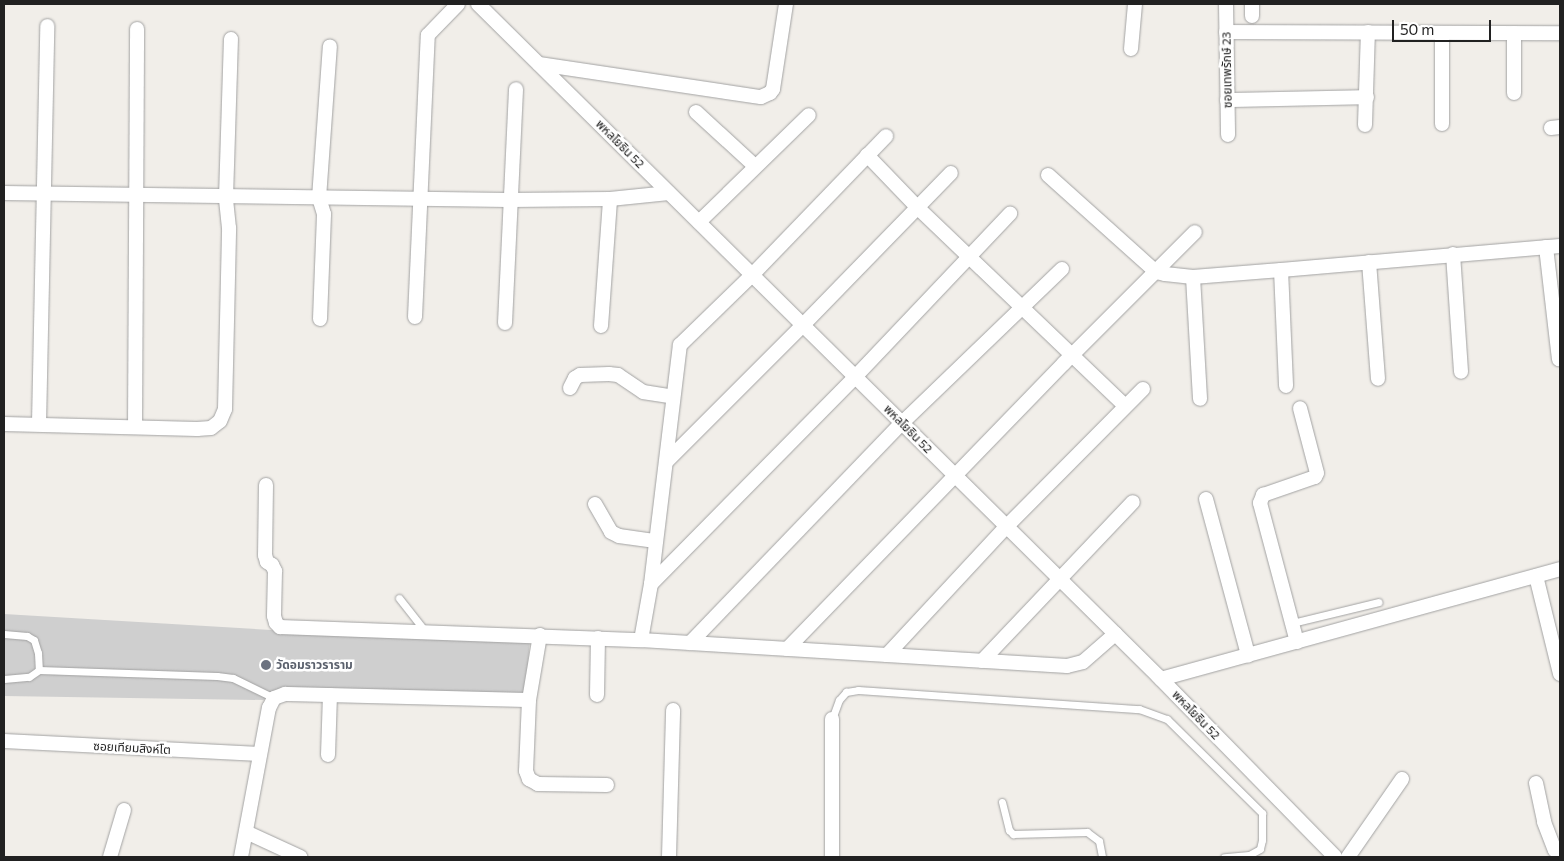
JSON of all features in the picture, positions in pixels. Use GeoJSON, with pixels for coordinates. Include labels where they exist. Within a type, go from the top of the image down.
{"type":"FeatureCollection","features":[{"type":"Feature","properties":{"kind":"street"},"geometry":{"type":"LineString","coordinates":[[415,317],[428,35],[458,4]]}},
{"type":"Feature","properties":{"kind":"street","name":"พหลโยธิน 52"},"geometry":{"type":"LineString","coordinates":[[478,4],[1161,679],[1335,857]]}},
{"type":"Feature","properties":{"kind":"street"},"geometry":{"type":"LineString","coordinates":[[539,64],[761,97],[770,93],[773,89],[786,4]]}},
{"type":"Feature","properties":{"kind":"street"},"geometry":{"type":"LineString","coordinates":[[1131,49],[1135,4]]}},
{"type":"Feature","properties":{"kind":"street","name":"ซอยเทพรักษ์ 23"},"geometry":{"type":"LineString","coordinates":[[1226,4],[1228,136]]}},
{"type":"Feature","properties":{"kind":"street"},"geometry":{"type":"LineString","coordinates":[[39,424],[47,26]]}},
{"type":"Feature","properties":{"kind":"street"},"geometry":{"type":"LineString","coordinates":[[135,427],[137,29]]}},
{"type":"Feature","properties":{"kind":"street"},"geometry":{"type":"LineString","coordinates":[[1226,32],[1560,33]]}},
{"type":"Feature","properties":{"kind":"street"},"geometry":{"type":"LineString","coordinates":[[1365,126],[1368,32]]}},
{"type":"Feature","properties":{"kind":"street"},"geometry":{"type":"LineString","coordinates":[[1442,33],[1442,124]]}},
{"type":"Feature","properties":{"kind":"street"},"geometry":{"type":"LineString","coordinates":[[1514,33],[1514,93]]}},
{"type":"Feature","properties":{"kind":"street"},"geometry":{"type":"LineString","coordinates":[[4,424],[197,429],[211,428],[220,421],[225,409],[229,228],[226,197],[231,39]]}},
{"type":"Feature","properties":{"kind":"street"},"geometry":{"type":"LineString","coordinates":[[320,320],[324,214],[319,198],[330,46]]}},
{"type":"Feature","properties":{"kind":"street"},"geometry":{"type":"LineString","coordinates":[[505,322],[516,89]]}},
{"type":"Feature","properties":{"kind":"street"},"geometry":{"type":"LineString","coordinates":[[1227,100],[1367,97]]}},
{"type":"Feature","properties":{"kind":"street"},"geometry":{"type":"LineString","coordinates":[[696,112],[755,166]]}},
{"type":"Feature","properties":{"kind":"street"},"geometry":{"type":"LineString","coordinates":[[699,222],[808,115]]}},
{"type":"Feature","properties":{"kind":"street"},"geometry":{"type":"LineString","coordinates":[[641,640],[651,584],[680,345],[752,275],[886,136]]}},
{"type":"Feature","properties":{"kind":"street"},"geometry":{"type":"LineString","coordinates":[[866,155],[917,207],[1125,406]]}},
{"type":"Feature","properties":{"kind":"street"},"geometry":{"type":"LineString","coordinates":[[667,461],[803,325],[950,173]]}},
{"type":"Feature","properties":{"kind":"street"},"geometry":{"type":"LineString","coordinates":[[1048,175],[1156,272],[1193,276],[1553,246],[1559,359]]}},
{"type":"Feature","properties":{"kind":"street"},"geometry":{"type":"LineString","coordinates":[[4,193],[420,200],[610,199],[669,193]]}},
{"type":"Feature","properties":{"kind":"street"},"geometry":{"type":"LineString","coordinates":[[601,326],[610,199]]}},
{"type":"Feature","properties":{"kind":"street"},"geometry":{"type":"LineString","coordinates":[[651,584],[856,376],[1010,214]]}},
{"type":"Feature","properties":{"kind":"street"},"geometry":{"type":"LineString","coordinates":[[787,649],[1071,355],[1195,232]]}},
{"type":"Feature","properties":{"kind":"street"},"geometry":{"type":"LineString","coordinates":[[1454,254],[1462,372]]}},
{"type":"Feature","properties":{"kind":"street"},"geometry":{"type":"LineString","coordinates":[[1369,262],[1378,379]]}},
{"type":"Feature","properties":{"kind":"street"},"geometry":{"type":"LineString","coordinates":[[690,643],[902,423],[1024,308],[1062,269]]}},
{"type":"Feature","properties":{"kind":"street"},"geometry":{"type":"LineString","coordinates":[[1281,270],[1286,386]]}},
{"type":"Feature","properties":{"kind":"street"},"geometry":{"type":"LineString","coordinates":[[1193,276],[1200,399]]}},
{"type":"Feature","properties":{"kind":"street"},"geometry":{"type":"LineString","coordinates":[[570,388],[575,378],[580,375],[609,374],[618,375],[643,392],[673,397]]}},
{"type":"Feature","properties":{"kind":"street"},"geometry":{"type":"LineString","coordinates":[[887,654],[1007,526],[1143,390]]}},
{"type":"Feature","properties":{"kind":"street"},"geometry":{"type":"LineString","coordinates":[[1297,642],[1260,503],[1263,495],[1316,477],[1317,473],[1300,408]]}},
{"type":"Feature","properties":{"kind":"street"},"geometry":{"type":"LineString","coordinates":[[266,485],[265,556],[267,562],[272,565],[275,571],[276,623],[280,626],[291,628],[540,635],[1075,666],[1083,662],[1115,634]]}},
{"type":"Feature","properties":{"kind":"street"},"geometry":{"type":"LineString","coordinates":[[1206,498],[1248,655]]}},
{"type":"Feature","properties":{"kind":"street"},"geometry":{"type":"LineString","coordinates":[[982,660],[1133,502]]}},
{"type":"Feature","properties":{"kind":"street"},"geometry":{"type":"LineString","coordinates":[[595,504],[611,532],[619,536],[656,541]]}},
{"type":"Feature","properties":{"kind":"street"},"geometry":{"type":"LineString","coordinates":[[1161,679],[1560,569]]}},
{"type":"Feature","properties":{"kind":"street"},"geometry":{"type":"LineString","coordinates":[[1536,576],[1560,674]]}},
{"type":"Feature","properties":{"kind":"street"},"geometry":{"type":"LineString","coordinates":[[540,635],[529,700],[526,771],[529,779],[538,784],[606,786]]}},
{"type":"Feature","properties":{"kind":"street"},"geometry":{"type":"LineString","coordinates":[[597,695],[598,638]]}},
{"type":"Feature","properties":{"kind":"street"},"geometry":{"type":"LineString","coordinates":[[241,857],[269,708],[274,698],[285,694],[529,700]]}},
{"type":"Feature","properties":{"kind":"street"},"geometry":{"type":"LineString","coordinates":[[328,755],[330,696]]}},
{"type":"Feature","properties":{"kind":"street"},"geometry":{"type":"LineString","coordinates":[[669,857],[672,710]]}},
{"type":"Feature","properties":{"kind":"street"},"geometry":{"type":"LineString","coordinates":[[832,719],[832,857]]}},
{"type":"Feature","properties":{"kind":"street","name":"ซอยเทียมสิงห์โต"},"geometry":{"type":"LineString","coordinates":[[4,741],[260,754]]}},
{"type":"Feature","properties":{"kind":"street"},"geometry":{"type":"LineString","coordinates":[[1348,857],[1402,779]]}},
{"type":"Feature","properties":{"kind":"street"},"geometry":{"type":"LineString","coordinates":[[1536,783],[1544,822],[1555,850],[1560,853]]}},
{"type":"Feature","properties":{"kind":"street"},"geometry":{"type":"LineString","coordinates":[[110,857],[124,810]]}},
{"type":"Feature","properties":{"kind":"street"},"geometry":{"type":"LineString","coordinates":[[246,832],[300,857]]}},
{"type":"Feature","properties":{"kind":"lane"},"geometry":{"type":"LineString","coordinates":[[399,598],[426,632]]}},
{"type":"Feature","properties":{"kind":"lane"},"geometry":{"type":"LineString","coordinates":[[1292,623],[1379,602]]}},
{"type":"Feature","properties":{"kind":"lane"},"geometry":{"type":"LineString","coordinates":[[4,634],[27,636],[34,640],[38,654],[39,670]]}},
{"type":"Feature","properties":{"kind":"lane"},"geometry":{"type":"LineString","coordinates":[[4,680],[29,677],[39,670],[233,678],[274,698]]}},
{"type":"Feature","properties":{"kind":"lane"},"geometry":{"type":"LineString","coordinates":[[832,719],[839,700],[846,692],[858,690],[1139,709],[1166,719],[1262,813],[1260,849],[1249,855],[1224,857]]}},
{"type":"Feature","properties":{"kind":"lane"},"geometry":{"type":"LineString","coordinates":[[1002,802],[1009,830],[1013,834],[1087,832],[1099,841],[1102,857]]}},
{"type":"Feature","properties":{"kind":"shaded area","name":"วัดอมราวราราม"},"geometry":{"type":"Polygon","coordinates":[[[4,614],[321,633],[530,638],[526,693],[277,691],[263,700],[4,696],[4,614]]]}},
{"type":"Feature","properties":{"kind":"place","name":"วัดอมราวราราม"},"geometry":{"type":"Point","coordinates":[266,665]}}]}
